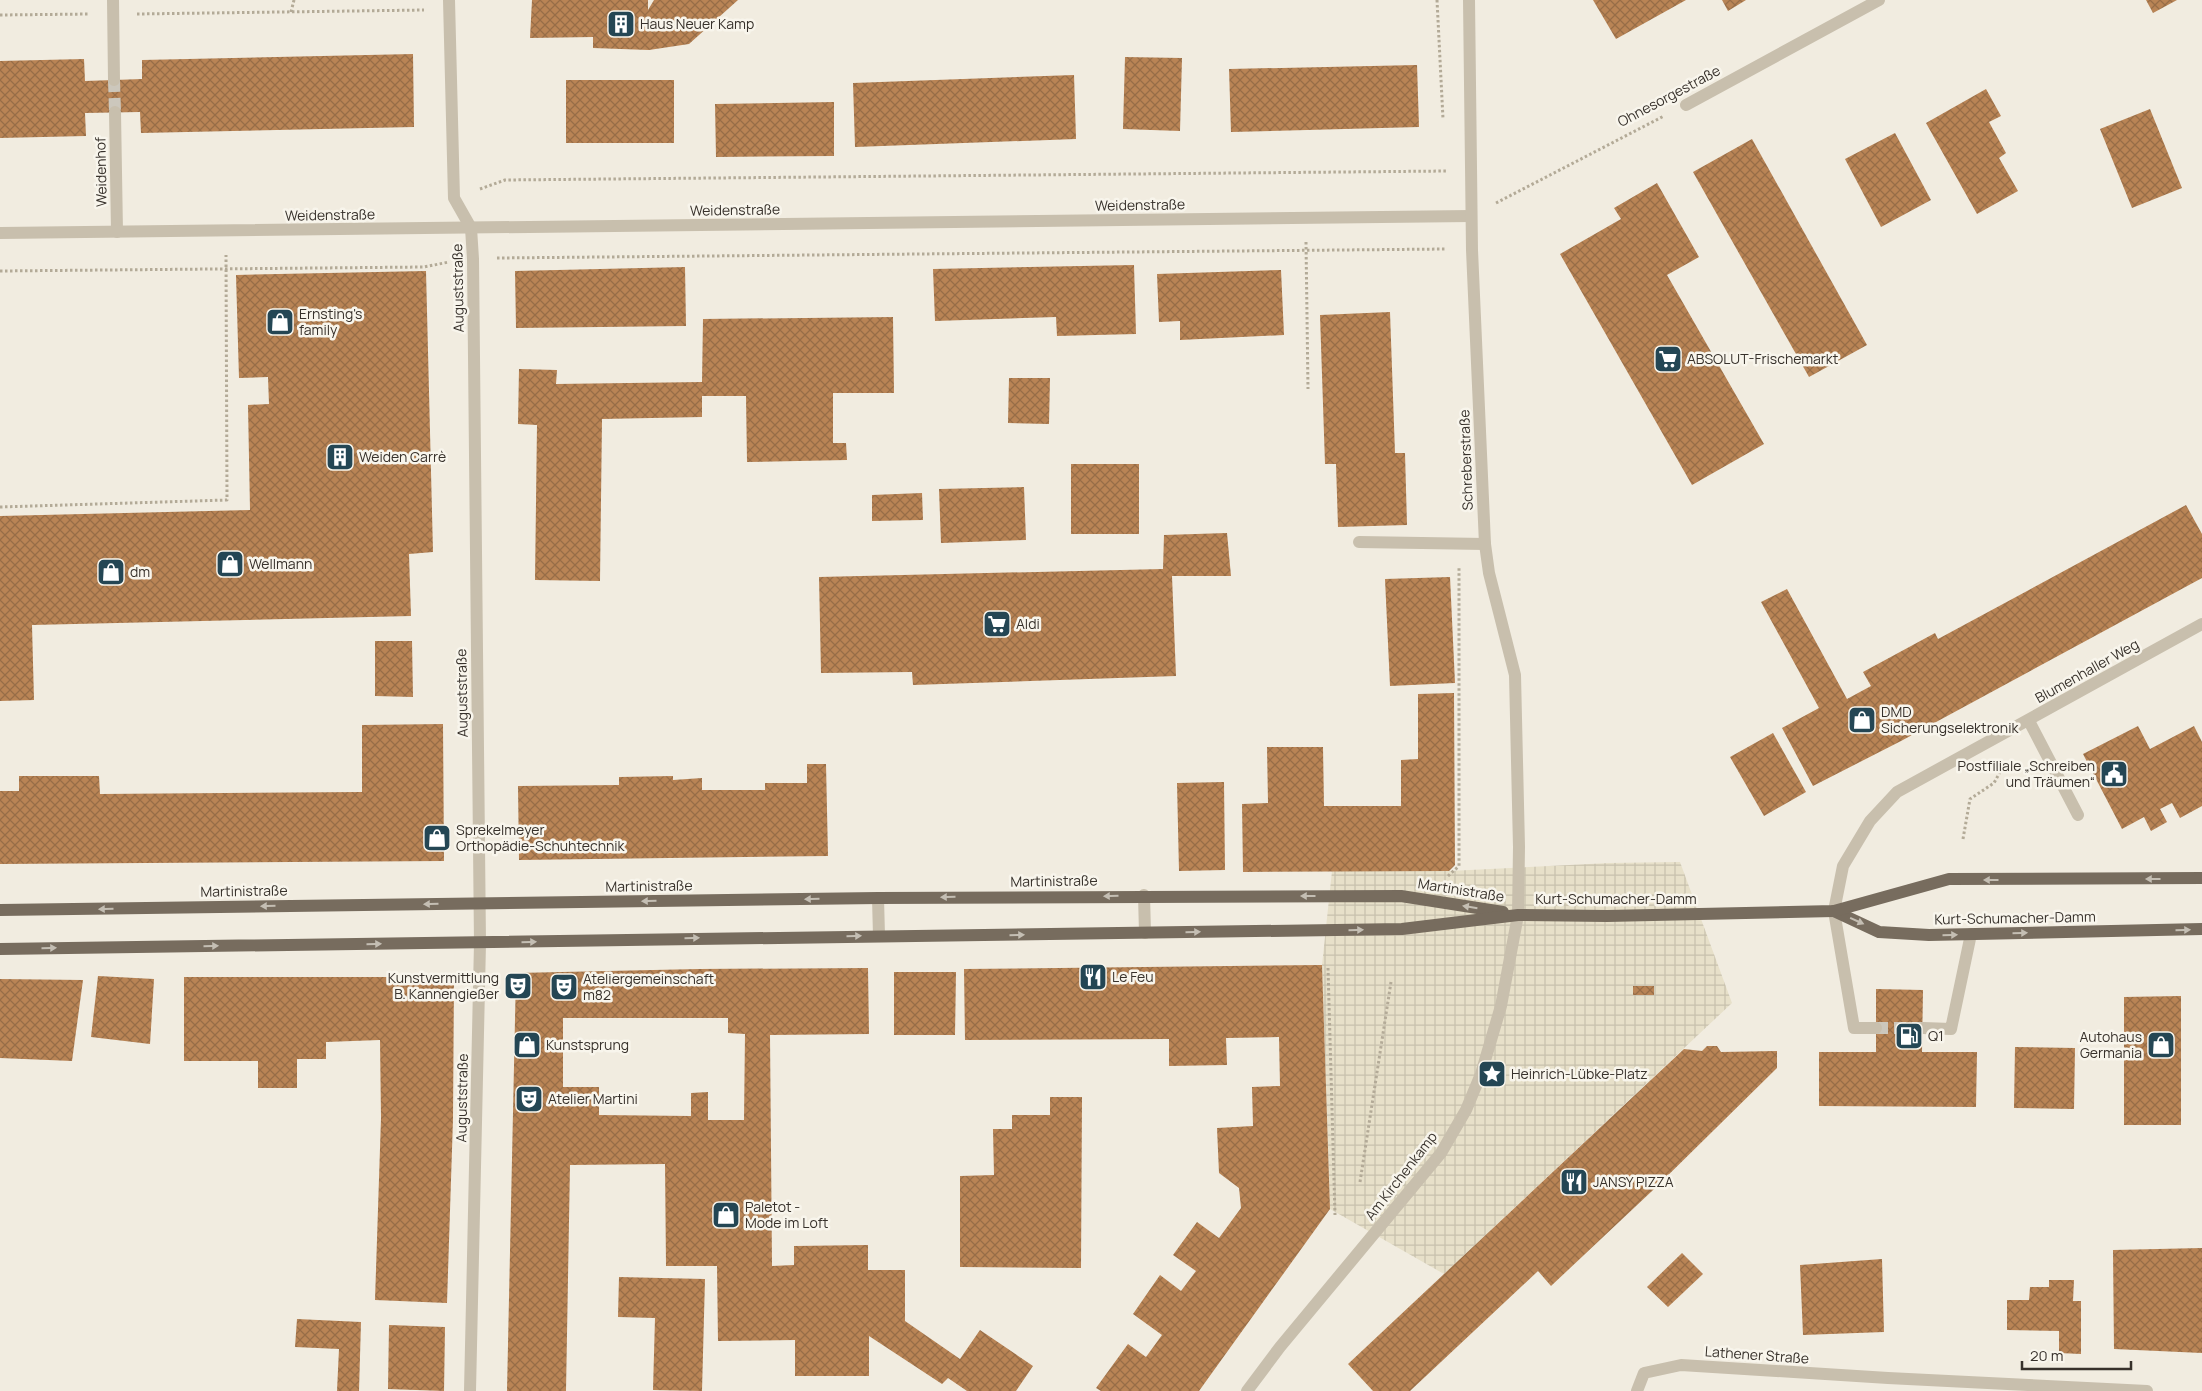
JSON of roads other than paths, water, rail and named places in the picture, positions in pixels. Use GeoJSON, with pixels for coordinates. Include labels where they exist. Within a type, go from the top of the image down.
{"type":"FeatureCollection","features":[{"type":"Feature","properties":{"kind":"main road","name":"Kurt-Schumacher-Damm"},"geometry":{"type":"LineString","coordinates":[[1518,915],[1607,916],[1834,911],[1949,879],[2202,878]]}},
{"type":"Feature","properties":{"kind":"main road","name":"Martinistraße"},"geometry":{"type":"LineString","coordinates":[[0,910],[1144,895],[1401,896],[1518,915]]}},
{"type":"Feature","properties":{"kind":"main road","name":"Kurt-Schumacher-Damm"},"geometry":{"type":"LineString","coordinates":[[1834,911],[1879,932],[1929,935],[2202,929]]}},
{"type":"Feature","properties":{"kind":"main road","name":"Martinistraße"},"geometry":{"type":"LineString","coordinates":[[0,949],[1402,930],[1518,915]]}},
{"type":"Feature","properties":{"kind":"street"},"geometry":{"type":"LineString","coordinates":[[113,0],[114,80]]}},
{"type":"Feature","properties":{"kind":"street","name":"Schreberstraße"},"geometry":{"type":"LineString","coordinates":[[1469,0],[1471,216],[1484,544],[1489,572],[1515,675],[1519,848],[1518,915]]}},
{"type":"Feature","properties":{"kind":"street","name":"Ohnesorgestraße"},"geometry":{"type":"LineString","coordinates":[[1686,105],[1879,0]]}},
{"type":"Feature","properties":{"kind":"street","name":"Auguststraße"},"geometry":{"type":"LineString","coordinates":[[449,5],[454,198],[472,228],[474,258],[480,943],[470,1391]]}},
{"type":"Feature","properties":{"kind":"street","name":"Weidenhof"},"geometry":{"type":"LineString","coordinates":[[115,112],[117,232]]}},
{"type":"Feature","properties":{"kind":"street","name":"Weidenstraße"},"geometry":{"type":"LineString","coordinates":[[0,233],[1471,216]]}},
{"type":"Feature","properties":{"kind":"street"},"geometry":{"type":"LineString","coordinates":[[1359,542],[1484,544]]}},
{"type":"Feature","properties":{"kind":"street","name":"Blumenhaller Weg"},"geometry":{"type":"LineString","coordinates":[[1876,1028],[1854,1028],[1834,911],[1842,866],[1870,821],[1897,792],[2202,624]]}},
{"type":"Feature","properties":{"kind":"street"},"geometry":{"type":"LineString","coordinates":[[2029,720],[2078,815]]}},
{"type":"Feature","properties":{"kind":"street"},"geometry":{"type":"LineString","coordinates":[[1144,895],[1145,933]]}},
{"type":"Feature","properties":{"kind":"street"},"geometry":{"type":"LineString","coordinates":[[878,898],[879,936]]}},
{"type":"Feature","properties":{"kind":"street","name":"Am Kirchenkamp"},"geometry":{"type":"LineString","coordinates":[[1247,1391],[1280,1347],[1441,1153],[1466,1110],[1481,1074],[1501,1006],[1518,915]]}},
{"type":"Feature","properties":{"kind":"street"},"geometry":{"type":"LineString","coordinates":[[1923,1028],[1951,1029],[1972,934]]}},
{"type":"Feature","properties":{"kind":"street","name":"Lathener Straße"},"geometry":{"type":"LineString","coordinates":[[1637,1391],[1644,1374],[1681,1365],[2147,1391]]}},
{"type":"Feature","properties":{"kind":"tunnel"},"geometry":{"type":"LineString","coordinates":[[114,80],[115,112]]}},
{"type":"Feature","properties":{"kind":"tunnel"},"geometry":{"type":"LineString","coordinates":[[1876,1028],[1923,1028]]}},
{"type":"Feature","properties":{"kind":"place","name":"Haus Neuer Kamp"},"geometry":{"type":"Point","coordinates":[621,24]}},
{"type":"Feature","properties":{"kind":"place","name":"Ernsting's family"},"geometry":{"type":"Point","coordinates":[280,322]}},
{"type":"Feature","properties":{"kind":"place","name":"ABSOLUT-Frischemarkt"},"geometry":{"type":"Point","coordinates":[1668,359]}},
{"type":"Feature","properties":{"kind":"place","name":"Weiden Carrè"},"geometry":{"type":"Point","coordinates":[340,457]}},
{"type":"Feature","properties":{"kind":"place","name":"Wellmann"},"geometry":{"type":"Point","coordinates":[230,564]}},
{"type":"Feature","properties":{"kind":"place","name":"dm"},"geometry":{"type":"Point","coordinates":[111,572]}},
{"type":"Feature","properties":{"kind":"place","name":"Aldi"},"geometry":{"type":"Point","coordinates":[997,624]}},
{"type":"Feature","properties":{"kind":"place","name":"DMD Sicherungselektronik"},"geometry":{"type":"Point","coordinates":[1862,720]}},
{"type":"Feature","properties":{"kind":"place","name":"Postfiliale „Schreiben und Träumen“"},"geometry":{"type":"Point","coordinates":[2114,774]}},
{"type":"Feature","properties":{"kind":"place","name":"Sprekelmeyer Orthopädie-Schuhtechnik"},"geometry":{"type":"Point","coordinates":[437,838]}},
{"type":"Feature","properties":{"kind":"place","name":"Le Feu"},"geometry":{"type":"Point","coordinates":[1093,977]}},
{"type":"Feature","properties":{"kind":"place","name":"Kunstvermittlung B. Kannengießer"},"geometry":{"type":"Point","coordinates":[518,986]}},
{"type":"Feature","properties":{"kind":"place","name":"Ateliergemeinschaft m82"},"geometry":{"type":"Point","coordinates":[564,987]}},
{"type":"Feature","properties":{"kind":"place","name":"Q1"},"geometry":{"type":"Point","coordinates":[1909,1036]}},
{"type":"Feature","properties":{"kind":"place","name":"Kunstsprung"},"geometry":{"type":"Point","coordinates":[527,1045]}},
{"type":"Feature","properties":{"kind":"place","name":"Autohaus Germania"},"geometry":{"type":"Point","coordinates":[2161,1045]}},
{"type":"Feature","properties":{"kind":"place","name":"Heinrich-Lübke-Platz"},"geometry":{"type":"Point","coordinates":[1492,1074]}},
{"type":"Feature","properties":{"kind":"place","name":"Atelier Martini"},"geometry":{"type":"Point","coordinates":[529,1099]}},
{"type":"Feature","properties":{"kind":"place","name":"JANSY PIZZA"},"geometry":{"type":"Point","coordinates":[1574,1182]}},
{"type":"Feature","properties":{"kind":"place","name":"Paletot - Mode im Loft"},"geometry":{"type":"Point","coordinates":[726,1215]}}]}
